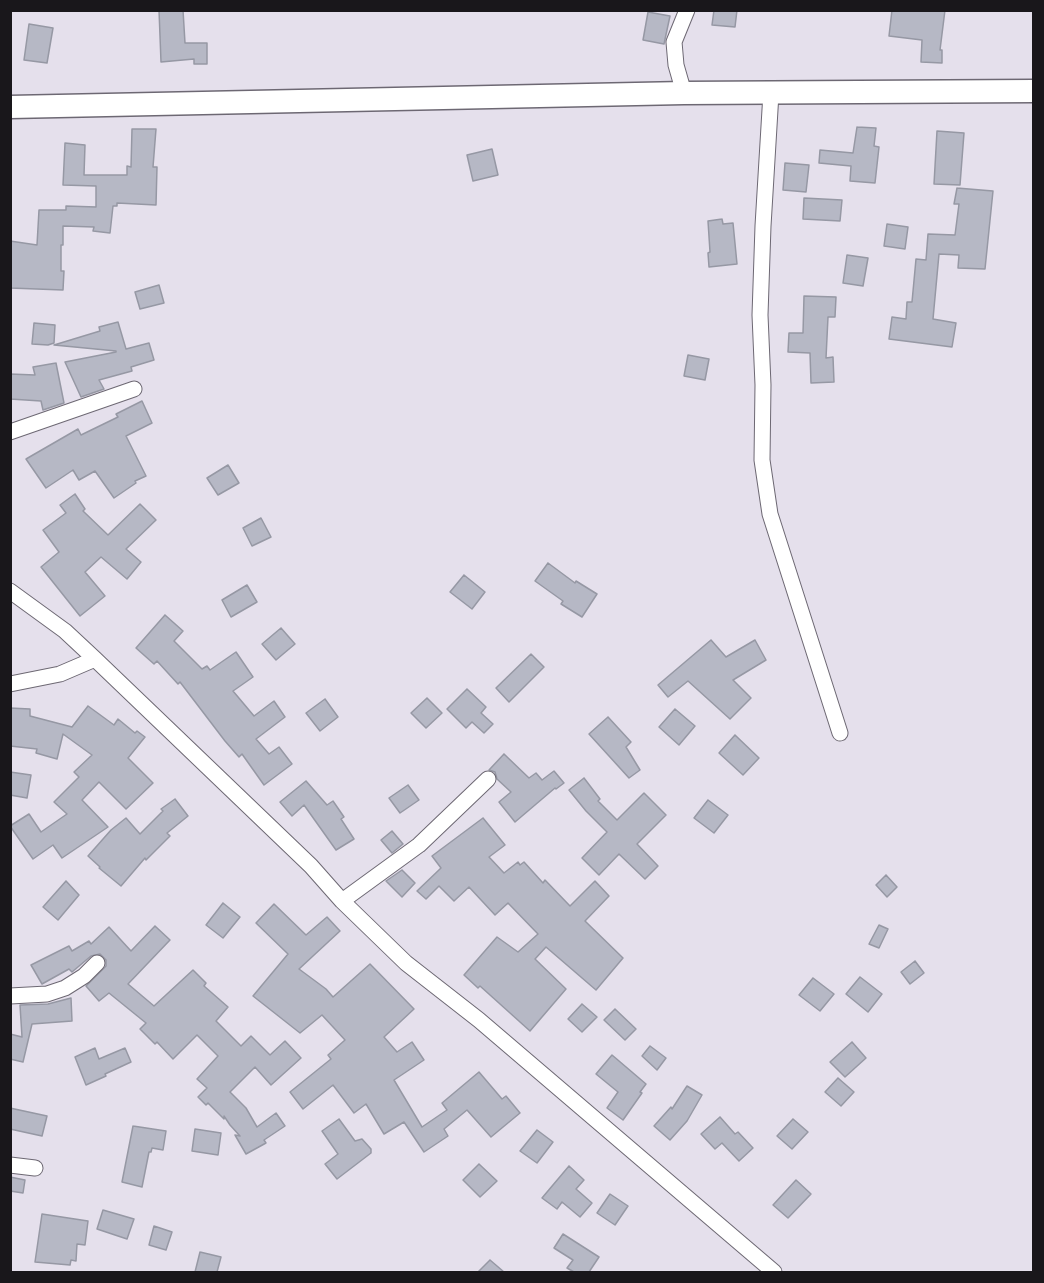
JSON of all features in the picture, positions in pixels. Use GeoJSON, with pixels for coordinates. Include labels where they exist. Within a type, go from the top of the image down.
{"type":"FeatureCollection","features":[{"type":"Feature","properties":{"kind":"main road"},"geometry":{"type":"LineString","coordinates":[[10,107],[684,93],[1034,91]]}},
{"type":"Feature","properties":{"kind":"street"},"geometry":{"type":"LineString","coordinates":[[684,93],[676,65],[674,42],[687,10]]}},
{"type":"Feature","properties":{"kind":"street"},"geometry":{"type":"LineString","coordinates":[[771,93],[760,315],[763,386],[762,460],[770,514],[840,733]]}},
{"type":"Feature","properties":{"kind":"street"},"geometry":{"type":"LineString","coordinates":[[10,432],[134,389]]}},
{"type":"Feature","properties":{"kind":"street"},"geometry":{"type":"LineString","coordinates":[[10,591],[65,631],[95,659],[302,857],[342,901],[406,963],[479,1020],[774,1272]]}},
{"type":"Feature","properties":{"kind":"street"},"geometry":{"type":"LineString","coordinates":[[10,684],[60,674],[95,659]]}},
{"type":"Feature","properties":{"kind":"street"},"geometry":{"type":"LineString","coordinates":[[342,901],[419,845],[488,779]]}},
{"type":"Feature","properties":{"kind":"street"},"geometry":{"type":"LineString","coordinates":[[10,996],[47,994],[65,988],[84,976],[97,963]]}},
{"type":"Feature","properties":{"kind":"street"},"geometry":{"type":"LineString","coordinates":[[10,1165],[35,1168]]}},
{"type":"Feature","properties":{"kind":"building"},"geometry":{"type":"Polygon","coordinates":[[[159,10],[183,10],[185,43],[207,43],[207,64],[194,64],[194,59],[161,62],[159,10]]]}},
{"type":"Feature","properties":{"kind":"building"},"geometry":{"type":"Polygon","coordinates":[[[714,10],[737,10],[735,27],[712,25],[714,10]]]}},
{"type":"Feature","properties":{"kind":"building"},"geometry":{"type":"Polygon","coordinates":[[[892,10],[945,10],[940,50],[942,50],[942,63],[921,62],[922,40],[889,36],[892,10]]]}},
{"type":"Feature","properties":{"kind":"building"},"geometry":{"type":"Polygon","coordinates":[[[648,12],[670,16],[664,44],[643,40],[648,12]]]}},
{"type":"Feature","properties":{"kind":"building"},"geometry":{"type":"Polygon","coordinates":[[[29,24],[53,28],[47,63],[24,60],[29,24]]]}},
{"type":"Feature","properties":{"kind":"building"},"geometry":{"type":"Polygon","coordinates":[[[857,127],[876,128],[874,146],[879,147],[875,183],[850,181],[851,166],[819,163],[820,150],[853,153],[857,127]]]}},
{"type":"Feature","properties":{"kind":"building"},"geometry":{"type":"Polygon","coordinates":[[[132,129],[156,129],[153,167],[157,167],[156,205],[117,203],[117,206],[113,206],[110,233],[93,231],[94,227],[63,226],[61,271],[64,271],[63,290],[10,288],[10,241],[37,245],[39,210],[66,210],[66,206],[96,207],[96,186],[63,185],[65,143],[85,145],[84,175],[127,175],[127,166],[131,167],[132,129]]]}},
{"type":"Feature","properties":{"kind":"building"},"geometry":{"type":"Polygon","coordinates":[[[937,131],[964,133],[960,185],[934,184],[937,131]]]}},
{"type":"Feature","properties":{"kind":"building"},"geometry":{"type":"Polygon","coordinates":[[[492,149],[498,175],[473,181],[467,155],[492,149]]]}},
{"type":"Feature","properties":{"kind":"building"},"geometry":{"type":"Polygon","coordinates":[[[785,163],[809,165],[806,192],[783,190],[785,163]]]}},
{"type":"Feature","properties":{"kind":"building"},"geometry":{"type":"Polygon","coordinates":[[[957,188],[993,191],[985,269],[958,268],[959,255],[939,254],[933,319],[956,323],[952,347],[889,339],[892,317],[906,319],[907,302],[912,302],[916,259],[926,260],[928,234],[955,235],[959,204],[954,204],[957,188]]]}},
{"type":"Feature","properties":{"kind":"building"},"geometry":{"type":"Polygon","coordinates":[[[804,198],[842,200],[840,221],[803,219],[804,198]]]}},
{"type":"Feature","properties":{"kind":"building"},"geometry":{"type":"Polygon","coordinates":[[[722,219],[723,224],[733,223],[737,264],[709,267],[708,221],[722,219]]]}},
{"type":"Feature","properties":{"kind":"building"},"geometry":{"type":"Polygon","coordinates":[[[887,224],[908,227],[905,249],[884,246],[887,224]]]}},
{"type":"Feature","properties":{"kind":"building"},"geometry":{"type":"Polygon","coordinates":[[[847,255],[868,258],[863,286],[843,283],[847,255]]]}},
{"type":"Feature","properties":{"kind":"building"},"geometry":{"type":"Polygon","coordinates":[[[159,285],[164,303],[140,309],[135,292],[159,285]]]}},
{"type":"Feature","properties":{"kind":"building"},"geometry":{"type":"Polygon","coordinates":[[[804,296],[836,297],[835,317],[828,317],[826,358],[833,357],[834,382],[811,383],[810,353],[788,352],[789,333],[803,333],[804,296]]]}},
{"type":"Feature","properties":{"kind":"building"},"geometry":{"type":"Polygon","coordinates":[[[118,322],[126,349],[149,343],[154,360],[131,367],[132,371],[99,380],[104,389],[81,397],[65,362],[116,351],[54,345],[100,331],[99,327],[118,322]]]}},
{"type":"Feature","properties":{"kind":"building"},"geometry":{"type":"Polygon","coordinates":[[[34,323],[55,325],[54,343],[32,344],[34,323]]]}},
{"type":"Feature","properties":{"kind":"building"},"geometry":{"type":"Polygon","coordinates":[[[688,355],[709,359],[705,380],[684,376],[688,355]]]}},
{"type":"Feature","properties":{"kind":"building"},"geometry":{"type":"Polygon","coordinates":[[[56,363],[64,403],[43,410],[41,401],[10,399],[10,374],[35,375],[33,367],[56,363]]]}},
{"type":"Feature","properties":{"kind":"building"},"geometry":{"type":"Polygon","coordinates":[[[142,401],[152,423],[126,436],[146,476],[135,481],[136,483],[114,498],[95,471],[79,480],[73,470],[46,488],[26,459],[78,429],[81,435],[118,417],[116,414],[142,401]]]}},
{"type":"Feature","properties":{"kind":"building"},"geometry":{"type":"Polygon","coordinates":[[[228,465],[239,483],[218,495],[207,478],[228,465]]]}},
{"type":"Feature","properties":{"kind":"building"},"geometry":{"type":"Polygon","coordinates":[[[75,494],[85,509],[83,511],[108,535],[140,504],[156,520],[126,549],[141,562],[127,579],[101,557],[85,572],[105,596],[80,616],[41,567],[59,552],[43,530],[66,513],[60,505],[75,494]]]}},
{"type":"Feature","properties":{"kind":"building"},"geometry":{"type":"Polygon","coordinates":[[[261,518],[271,537],[252,546],[243,528],[261,518]]]}},
{"type":"Feature","properties":{"kind":"building"},"geometry":{"type":"Polygon","coordinates":[[[548,563],[575,583],[576,581],[597,594],[582,617],[561,604],[563,601],[535,581],[548,563]]]}},
{"type":"Feature","properties":{"kind":"building"},"geometry":{"type":"Polygon","coordinates":[[[464,575],[485,592],[472,609],[450,592],[464,575]]]}},
{"type":"Feature","properties":{"kind":"building"},"geometry":{"type":"Polygon","coordinates":[[[247,585],[257,602],[231,617],[222,600],[247,585]]]}},
{"type":"Feature","properties":{"kind":"building"},"geometry":{"type":"Polygon","coordinates":[[[165,615],[183,631],[174,641],[202,669],[207,666],[210,670],[236,652],[253,677],[233,691],[254,716],[274,701],[285,717],[256,739],[269,754],[279,747],[292,764],[264,785],[242,754],[239,757],[225,741],[180,682],[178,684],[157,661],[154,664],[136,648],[165,615]]]}},
{"type":"Feature","properties":{"kind":"building"},"geometry":{"type":"Polygon","coordinates":[[[281,628],[295,644],[276,660],[262,644],[281,628]]]}},
{"type":"Feature","properties":{"kind":"building"},"geometry":{"type":"Polygon","coordinates":[[[711,640],[726,657],[755,640],[766,660],[733,680],[751,698],[730,719],[688,681],[668,697],[658,685],[711,640]]]}},
{"type":"Feature","properties":{"kind":"building"},"geometry":{"type":"Polygon","coordinates":[[[531,654],[544,667],[509,702],[496,688],[531,654]]]}},
{"type":"Feature","properties":{"kind":"building"},"geometry":{"type":"Polygon","coordinates":[[[467,689],[486,707],[481,713],[493,724],[484,733],[472,722],[466,728],[447,709],[467,689]]]}},
{"type":"Feature","properties":{"kind":"building"},"geometry":{"type":"Polygon","coordinates":[[[427,698],[442,713],[426,728],[411,713],[427,698]]]}},
{"type":"Feature","properties":{"kind":"building"},"geometry":{"type":"Polygon","coordinates":[[[325,699],[338,717],[320,731],[306,713],[325,699]]]}},
{"type":"Feature","properties":{"kind":"building"},"geometry":{"type":"Polygon","coordinates":[[[88,706],[114,725],[118,719],[135,733],[137,731],[145,737],[128,758],[153,783],[126,809],[99,782],[82,800],[108,827],[62,858],[53,845],[33,859],[10,826],[29,814],[41,832],[67,814],[54,802],[79,777],[74,772],[92,755],[63,734],[57,759],[36,753],[37,749],[10,746],[10,708],[30,709],[30,716],[72,727],[88,706]]]}},
{"type":"Feature","properties":{"kind":"building"},"geometry":{"type":"Polygon","coordinates":[[[675,709],[695,726],[679,745],[659,727],[675,709]]]}},
{"type":"Feature","properties":{"kind":"building"},"geometry":{"type":"Polygon","coordinates":[[[608,717],[631,742],[626,747],[640,770],[629,778],[589,734],[608,717]]]}},
{"type":"Feature","properties":{"kind":"building"},"geometry":{"type":"Polygon","coordinates":[[[735,735],[759,758],[743,775],[719,753],[735,735]]]}},
{"type":"Feature","properties":{"kind":"building"},"geometry":{"type":"Polygon","coordinates":[[[504,754],[529,778],[536,773],[542,780],[554,771],[564,783],[515,822],[499,802],[511,792],[497,779],[495,772],[489,770],[504,754]]]}},
{"type":"Feature","properties":{"kind":"building"},"geometry":{"type":"Polygon","coordinates":[[[10,772],[31,775],[27,798],[10,795],[10,772]]]}},
{"type":"Feature","properties":{"kind":"building"},"geometry":{"type":"Polygon","coordinates":[[[584,778],[600,799],[598,801],[617,820],[644,793],[666,815],[637,844],[658,866],[645,879],[619,854],[599,875],[582,858],[607,832],[569,790],[584,778]]]}},
{"type":"Feature","properties":{"kind":"building"},"geometry":{"type":"Polygon","coordinates":[[[306,781],[327,805],[333,801],[344,817],[341,819],[354,839],[336,850],[304,805],[292,816],[280,802],[306,781]]]}},
{"type":"Feature","properties":{"kind":"building"},"geometry":{"type":"Polygon","coordinates":[[[408,785],[419,800],[400,813],[389,798],[408,785]]]}},
{"type":"Feature","properties":{"kind":"building"},"geometry":{"type":"Polygon","coordinates":[[[175,799],[188,816],[167,833],[170,836],[146,860],[145,858],[121,886],[88,856],[111,830],[126,818],[140,834],[163,811],[161,809],[175,799]]]}},
{"type":"Feature","properties":{"kind":"building"},"geometry":{"type":"Polygon","coordinates":[[[708,800],[728,815],[714,833],[694,818],[708,800]]]}},
{"type":"Feature","properties":{"kind":"building"},"geometry":{"type":"Polygon","coordinates":[[[483,818],[505,845],[489,857],[504,873],[518,862],[520,865],[524,862],[543,883],[545,880],[570,906],[595,881],[609,896],[585,921],[623,958],[596,990],[546,947],[535,959],[566,989],[530,1031],[480,986],[478,988],[464,975],[497,937],[518,952],[538,934],[508,903],[495,915],[469,887],[454,901],[439,886],[426,899],[417,891],[441,868],[432,856],[483,818]]]}},
{"type":"Feature","properties":{"kind":"building"},"geometry":{"type":"Polygon","coordinates":[[[392,831],[403,844],[392,853],[381,840],[392,831]]]}},
{"type":"Feature","properties":{"kind":"building"},"geometry":{"type":"Polygon","coordinates":[[[402,870],[415,883],[402,897],[386,881],[402,870]]]}},
{"type":"Feature","properties":{"kind":"building"},"geometry":{"type":"Polygon","coordinates":[[[886,875],[897,887],[887,897],[876,885],[886,875]]]}},
{"type":"Feature","properties":{"kind":"building"},"geometry":{"type":"Polygon","coordinates":[[[66,881],[79,895],[58,920],[43,907],[66,881]]]}},
{"type":"Feature","properties":{"kind":"building"},"geometry":{"type":"Polygon","coordinates":[[[223,903],[240,917],[223,938],[206,925],[223,903]]]}},
{"type":"Feature","properties":{"kind":"building"},"geometry":{"type":"Polygon","coordinates":[[[274,904],[306,935],[327,917],[340,931],[299,969],[333,997],[370,964],[414,1009],[384,1037],[397,1052],[412,1042],[424,1060],[394,1080],[422,1127],[447,1110],[442,1103],[479,1072],[502,1099],[506,1096],[520,1113],[491,1137],[467,1110],[444,1129],[448,1136],[424,1152],[404,1122],[384,1134],[366,1104],[354,1113],[333,1085],[303,1109],[290,1092],[331,1059],[328,1055],[345,1040],[322,1015],[300,1033],[253,996],[288,954],[256,923],[274,904]]]}},
{"type":"Feature","properties":{"kind":"building"},"geometry":{"type":"Polygon","coordinates":[[[879,925],[888,929],[879,948],[869,944],[879,925]]]}},
{"type":"Feature","properties":{"kind":"building"},"geometry":{"type":"Polygon","coordinates":[[[155,926],[170,940],[128,984],[154,1006],[193,970],[206,983],[204,986],[228,1007],[216,1021],[241,1046],[251,1036],[270,1055],[285,1041],[301,1058],[271,1085],[255,1067],[230,1092],[246,1108],[257,1127],[276,1113],[285,1126],[264,1140],[266,1143],[246,1154],[235,1135],[240,1136],[224,1116],[224,1119],[208,1103],[206,1105],[198,1097],[207,1088],[197,1079],[218,1056],[197,1035],[173,1059],[157,1042],[155,1044],[140,1029],[146,1023],[109,993],[99,1001],[86,986],[106,966],[106,960],[100,954],[91,956],[72,972],[69,969],[42,984],[31,965],[69,946],[72,951],[89,941],[91,944],[109,927],[131,951],[155,926]]]}},
{"type":"Feature","properties":{"kind":"building"},"geometry":{"type":"Polygon","coordinates":[[[915,961],[924,973],[910,984],[901,972],[915,961]]]}},
{"type":"Feature","properties":{"kind":"building"},"geometry":{"type":"Polygon","coordinates":[[[860,977],[882,994],[868,1012],[846,994],[860,977]]]}},
{"type":"Feature","properties":{"kind":"building"},"geometry":{"type":"Polygon","coordinates":[[[813,978],[834,994],[820,1011],[799,995],[813,978]]]}},
{"type":"Feature","properties":{"kind":"building"},"geometry":{"type":"Polygon","coordinates":[[[71,998],[72,1021],[32,1024],[23,1062],[10,1059],[10,1034],[22,1037],[20,1005],[48,1004],[71,998]]]}},
{"type":"Feature","properties":{"kind":"building"},"geometry":{"type":"Polygon","coordinates":[[[582,1004],[597,1017],[582,1032],[568,1019],[582,1004]]]}},
{"type":"Feature","properties":{"kind":"building"},"geometry":{"type":"Polygon","coordinates":[[[615,1009],[636,1029],[625,1040],[604,1020],[615,1009]]]}},
{"type":"Feature","properties":{"kind":"building"},"geometry":{"type":"Polygon","coordinates":[[[852,1042],[866,1058],[845,1077],[830,1062],[852,1042]]]}},
{"type":"Feature","properties":{"kind":"building"},"geometry":{"type":"Polygon","coordinates":[[[650,1046],[666,1058],[657,1070],[642,1056],[650,1046]]]}},
{"type":"Feature","properties":{"kind":"building"},"geometry":{"type":"Polygon","coordinates":[[[95,1048],[99,1059],[125,1048],[131,1062],[86,1085],[75,1057],[95,1048]]]}},
{"type":"Feature","properties":{"kind":"building"},"geometry":{"type":"Polygon","coordinates":[[[612,1055],[646,1084],[623,1120],[607,1108],[618,1092],[596,1074],[612,1055]]]}},
{"type":"Feature","properties":{"kind":"building"},"geometry":{"type":"Polygon","coordinates":[[[838,1078],[854,1092],[841,1106],[825,1092],[838,1078]]]}},
{"type":"Feature","properties":{"kind":"building"},"geometry":{"type":"Polygon","coordinates":[[[687,1086],[702,1095],[687,1121],[670,1140],[654,1126],[671,1107],[672,1109],[687,1086]]]}},
{"type":"Feature","properties":{"kind":"building"},"geometry":{"type":"Polygon","coordinates":[[[10,1108],[47,1116],[42,1136],[10,1129],[10,1108]]]}},
{"type":"Feature","properties":{"kind":"building"},"geometry":{"type":"Polygon","coordinates":[[[720,1117],[735,1134],[738,1132],[753,1148],[739,1161],[722,1143],[715,1149],[701,1134],[720,1117]]]}},
{"type":"Feature","properties":{"kind":"building"},"geometry":{"type":"Polygon","coordinates":[[[339,1119],[355,1141],[362,1139],[371,1149],[371,1153],[337,1179],[325,1164],[338,1154],[322,1131],[339,1119]]]}},
{"type":"Feature","properties":{"kind":"building"},"geometry":{"type":"Polygon","coordinates":[[[793,1119],[808,1132],[792,1149],[777,1136],[793,1119]]]}},
{"type":"Feature","properties":{"kind":"building"},"geometry":{"type":"Polygon","coordinates":[[[133,1126],[166,1131],[163,1150],[152,1148],[149,1152],[142,1187],[122,1182],[133,1126]]]}},
{"type":"Feature","properties":{"kind":"building"},"geometry":{"type":"Polygon","coordinates":[[[195,1129],[221,1133],[218,1155],[192,1151],[195,1129]]]}},
{"type":"Feature","properties":{"kind":"building"},"geometry":{"type":"Polygon","coordinates":[[[537,1130],[553,1142],[537,1163],[520,1151],[537,1130]]]}},
{"type":"Feature","properties":{"kind":"building"},"geometry":{"type":"Polygon","coordinates":[[[479,1164],[497,1181],[480,1197],[463,1180],[479,1164]]]}},
{"type":"Feature","properties":{"kind":"building"},"geometry":{"type":"Polygon","coordinates":[[[569,1166],[584,1180],[576,1189],[592,1203],[580,1217],[562,1202],[557,1209],[542,1198],[569,1166]]]}},
{"type":"Feature","properties":{"kind":"building"},"geometry":{"type":"Polygon","coordinates":[[[10,1177],[25,1180],[23,1193],[10,1191],[10,1177]]]}},
{"type":"Feature","properties":{"kind":"building"},"geometry":{"type":"Polygon","coordinates":[[[796,1180],[811,1194],[788,1218],[773,1205],[796,1180]]]}},
{"type":"Feature","properties":{"kind":"building"},"geometry":{"type":"Polygon","coordinates":[[[610,1194],[628,1206],[615,1225],[597,1213],[610,1194]]]}},
{"type":"Feature","properties":{"kind":"building"},"geometry":{"type":"Polygon","coordinates":[[[103,1210],[134,1219],[127,1239],[97,1229],[103,1210]]]}},
{"type":"Feature","properties":{"kind":"building"},"geometry":{"type":"Polygon","coordinates":[[[42,1214],[88,1221],[85,1245],[77,1244],[76,1261],[71,1260],[70,1265],[35,1262],[42,1214]]]}},
{"type":"Feature","properties":{"kind":"building"},"geometry":{"type":"Polygon","coordinates":[[[154,1226],[172,1232],[166,1250],[149,1245],[154,1226]]]}},
{"type":"Feature","properties":{"kind":"building"},"geometry":{"type":"Polygon","coordinates":[[[563,1234],[599,1257],[589,1272],[574,1272],[567,1268],[573,1260],[554,1248],[563,1234]]]}},
{"type":"Feature","properties":{"kind":"building"},"geometry":{"type":"Polygon","coordinates":[[[200,1252],[221,1257],[217,1272],[195,1272],[200,1252]]]}},
{"type":"Feature","properties":{"kind":"building"},"geometry":{"type":"Polygon","coordinates":[[[490,1260],[504,1272],[478,1272],[490,1260]]]}}]}
